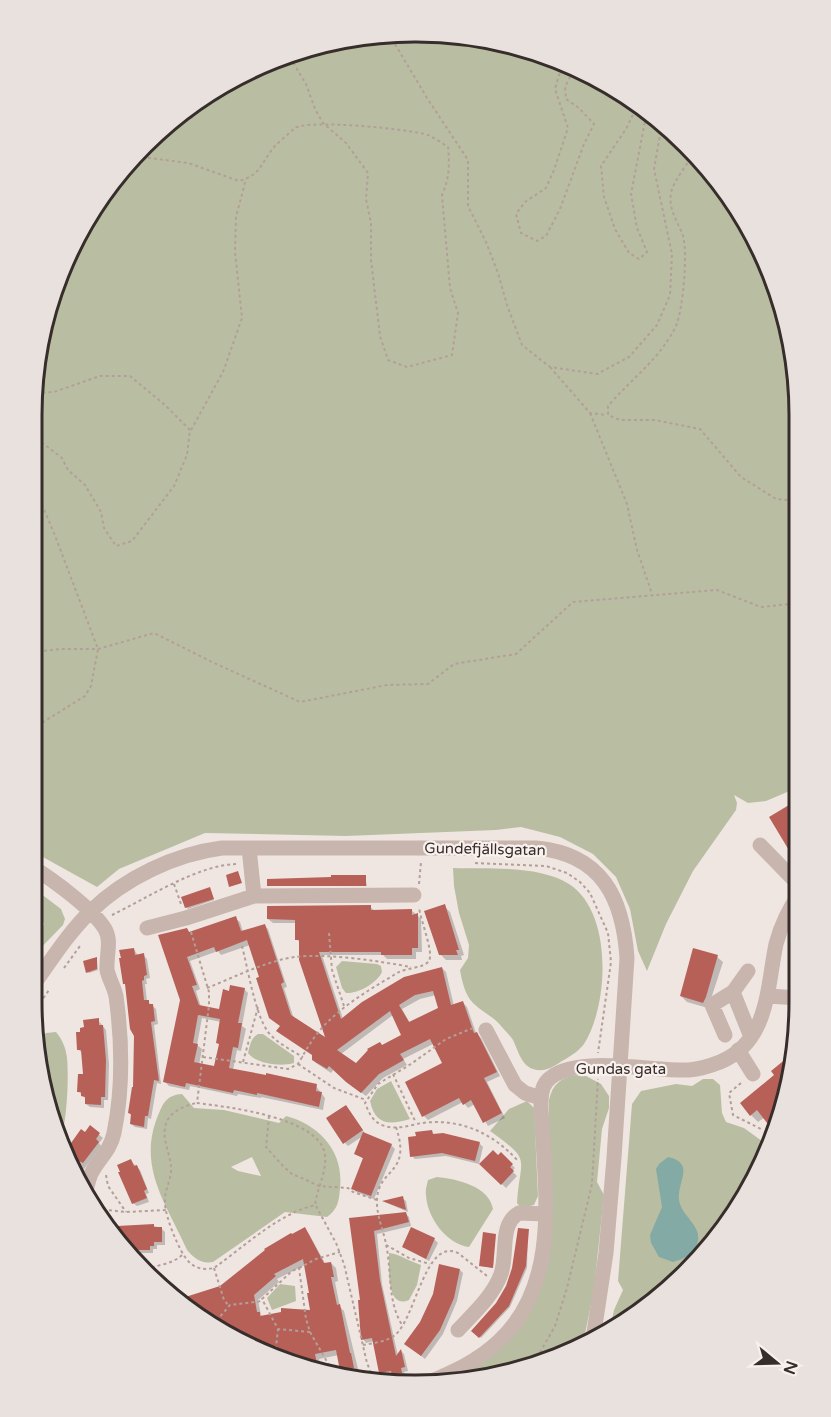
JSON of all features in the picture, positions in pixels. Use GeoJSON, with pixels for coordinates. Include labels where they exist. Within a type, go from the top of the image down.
{"type":"FeatureCollection","features":[{"type":"Feature","properties":{"kind":"street"},"geometry":{"type":"LineString","coordinates":[[760,845],[789,875]]}},
{"type":"Feature","properties":{"kind":"street","name":"Gundefjällsgatan"},"geometry":{"type":"LineString","coordinates":[[42,974],[89,912],[137,877],[170,862],[203,851],[250,856],[536,848],[564,853],[580,860],[598,875],[614,894],[625,935],[625,994],[606,1253],[595,1329]]}},
{"type":"Feature","properties":{"kind":"street"},"geometry":{"type":"LineString","coordinates":[[250,856],[254,896]]}},
{"type":"Feature","properties":{"kind":"street"},"geometry":{"type":"LineString","coordinates":[[42,873],[100,923],[109,942],[107,962],[110,983],[115,992],[120,1081],[114,1133],[110,1145],[91,1173],[89,1182]]}},
{"type":"Feature","properties":{"kind":"street"},"geometry":{"type":"LineString","coordinates":[[147,928],[254,896],[417,898]]}},
{"type":"Feature","properties":{"kind":"street","name":"Gundas gata"},"geometry":{"type":"LineString","coordinates":[[541,1098],[544,1086],[554,1074],[572,1067],[689,1070],[724,1060],[738,1050],[751,1037],[761,1019],[768,996],[777,943],[783,922],[789,912]]}},
{"type":"Feature","properties":{"kind":"street"},"geometry":{"type":"LineString","coordinates":[[725,1035],[712,1005],[733,992],[748,971]]}},
{"type":"Feature","properties":{"kind":"street"},"geometry":{"type":"LineString","coordinates":[[733,992],[751,1037]]}},
{"type":"Feature","properties":{"kind":"street"},"geometry":{"type":"LineString","coordinates":[[768,996],[789,997]]}},
{"type":"Feature","properties":{"kind":"street"},"geometry":{"type":"LineString","coordinates":[[447,1373],[479,1357],[513,1327],[525,1309],[541,1265],[545,1214],[541,1098],[525,1093],[516,1087],[486,1030]]}},
{"type":"Feature","properties":{"kind":"street"},"geometry":{"type":"LineString","coordinates":[[738,1050],[753,1074]]}},
{"type":"Feature","properties":{"kind":"street"},"geometry":{"type":"LineString","coordinates":[[458,1330],[486,1300],[498,1280],[505,1256],[506,1236],[510,1221],[519,1213],[545,1214]]}},
{"type":"Feature","properties":{"kind":"path"},"geometry":{"type":"LineString","coordinates":[[394,43],[468,160],[468,207],[486,242],[522,345],[550,367],[590,413],[627,504],[637,550],[653,595]]}},
{"type":"Feature","properties":{"kind":"path"},"geometry":{"type":"LineString","coordinates":[[145,157],[188,163],[239,181],[261,170],[274,148],[297,126],[323,123],[407,130],[431,136],[448,147],[450,164],[448,181],[442,195],[450,288],[458,313],[452,355],[407,367],[388,360],[380,336],[371,260],[372,223],[366,199],[368,173],[346,143],[323,123],[306,84],[293,63]]}},
{"type":"Feature","properties":{"kind":"path"},"geometry":{"type":"LineString","coordinates":[[562,72],[555,89],[568,128],[546,188],[525,201],[516,214],[521,233],[537,241],[546,236],[560,209],[584,144],[594,124],[579,108],[566,99],[564,87],[570,76]]}},
{"type":"Feature","properties":{"kind":"path"},"geometry":{"type":"LineString","coordinates":[[181,125],[196,113]]}},
{"type":"Feature","properties":{"kind":"path"},"geometry":{"type":"LineString","coordinates":[[634,113],[626,129],[601,166],[604,197],[615,229],[629,253],[639,260],[647,252],[637,228],[632,194],[645,121]]}},
{"type":"Feature","properties":{"kind":"path"},"geometry":{"type":"LineString","coordinates":[[550,367],[597,374],[629,357],[657,326],[670,295],[672,254],[654,169],[660,134]]}},
{"type":"Feature","properties":{"kind":"path"},"geometry":{"type":"LineString","coordinates":[[608,415],[608,406],[623,388],[655,359],[676,325],[684,291],[683,238],[671,210],[671,191],[689,161]]}},
{"type":"Feature","properties":{"kind":"path"},"geometry":{"type":"LineString","coordinates":[[42,443],[62,458],[68,470],[85,485],[102,512],[104,528],[116,546],[132,541],[174,486],[187,455],[190,430],[223,372],[242,318],[236,252],[236,217],[246,179]]}},
{"type":"Feature","properties":{"kind":"path"},"geometry":{"type":"LineString","coordinates":[[43,393],[54,392],[100,376],[130,376],[165,405],[190,430]]}},
{"type":"Feature","properties":{"kind":"path"},"geometry":{"type":"LineString","coordinates":[[590,413],[608,415],[620,420],[655,420],[700,429],[741,477],[776,499],[789,500]]}},
{"type":"Feature","properties":{"kind":"path"},"geometry":{"type":"LineString","coordinates":[[42,505],[98,649],[91,686],[85,696],[42,723]]}},
{"type":"Feature","properties":{"kind":"path"},"geometry":{"type":"LineString","coordinates":[[42,651],[98,649],[154,633],[300,702],[387,686],[428,684],[454,664],[516,654],[573,602],[717,590],[761,607],[789,604]]}},
{"type":"Feature","properties":{"kind":"path"},"geometry":{"type":"LineString","coordinates":[[100,923],[174,884],[250,856]]}},
{"type":"Feature","properties":{"kind":"path"},"geometry":{"type":"LineString","coordinates":[[203,1057],[288,1069],[298,1064],[320,1030],[345,1007],[401,971],[426,964],[430,957],[430,950],[417,898],[421,862],[412,862]]}},
{"type":"Feature","properties":{"kind":"path"},"geometry":{"type":"LineString","coordinates":[[471,863],[546,866],[567,873],[590,893],[608,933],[611,962],[597,1066],[596,1141],[592,1184],[567,1288],[555,1326],[539,1354]]}},
{"type":"Feature","properties":{"kind":"path"},"geometry":{"type":"LineString","coordinates":[[174,884],[207,988],[209,1005],[197,1103]]}},
{"type":"Feature","properties":{"kind":"path"},"geometry":{"type":"LineString","coordinates":[[329,933],[334,978],[345,1007]]}},
{"type":"Feature","properties":{"kind":"path"},"geometry":{"type":"LineString","coordinates":[[64,968],[85,940]]}},
{"type":"Feature","properties":{"kind":"path"},"geometry":{"type":"LineString","coordinates":[[242,946],[258,1007],[267,1030],[274,1038],[303,1056]]}},
{"type":"Feature","properties":{"kind":"path"},"geometry":{"type":"LineString","coordinates":[[207,988],[294,957],[321,955],[412,967]]}},
{"type":"Feature","properties":{"kind":"path"},"geometry":{"type":"LineString","coordinates":[[42,1000],[52,986]]}},
{"type":"Feature","properties":{"kind":"path"},"geometry":{"type":"LineString","coordinates":[[243,1063],[258,1007]]}},
{"type":"Feature","properties":{"kind":"path"},"geometry":{"type":"LineString","coordinates":[[486,1030],[476,1027],[446,1039],[411,1064],[378,1083],[365,1103],[369,1114],[375,1121],[386,1126],[396,1127],[433,1122],[482,1131],[508,1149],[518,1161]]}},
{"type":"Feature","properties":{"kind":"path"},"geometry":{"type":"LineString","coordinates":[[298,1064],[334,1088],[366,1100]]}},
{"type":"Feature","properties":{"kind":"path"},"geometry":{"type":"LineString","coordinates":[[393,1074],[416,1124]]}},
{"type":"Feature","properties":{"kind":"path"},"geometry":{"type":"LineString","coordinates":[[753,1074],[729,1093],[733,1115],[761,1130]]}},
{"type":"Feature","properties":{"kind":"path"},"geometry":{"type":"LineString","coordinates":[[315,1205],[285,1218],[214,1268],[208,1270],[195,1266],[183,1254],[166,1210],[165,1191],[171,1167],[165,1141],[167,1119],[186,1105],[197,1103],[269,1116],[300,1127],[317,1137],[326,1156],[315,1205],[340,1252],[349,1279],[371,1372]]}},
{"type":"Feature","properties":{"kind":"path"},"geometry":{"type":"LineString","coordinates":[[269,1116],[266,1147],[272,1156],[292,1174],[320,1185],[348,1188],[376,1200]]}},
{"type":"Feature","properties":{"kind":"path"},"geometry":{"type":"LineString","coordinates":[[396,1127],[401,1141],[400,1160],[382,1185],[376,1200],[386,1245],[394,1312],[402,1325]]}},
{"type":"Feature","properties":{"kind":"path"},"geometry":{"type":"LineString","coordinates":[[103,1157],[108,1186],[126,1212]]}},
{"type":"Feature","properties":{"kind":"path"},"geometry":{"type":"LineString","coordinates":[[106,1210],[126,1212],[166,1210]]}},
{"type":"Feature","properties":{"kind":"path"},"geometry":{"type":"LineString","coordinates":[[386,1245],[409,1258],[430,1264]]}},
{"type":"Feature","properties":{"kind":"path"},"geometry":{"type":"LineString","coordinates":[[363,1345],[395,1335],[413,1308],[430,1264],[442,1252],[453,1250],[486,1275],[498,1280]]}},
{"type":"Feature","properties":{"kind":"path"},"geometry":{"type":"LineString","coordinates":[[276,1348],[278,1329],[262,1299],[277,1284],[299,1268],[316,1259],[340,1252]]}},
{"type":"Feature","properties":{"kind":"path"},"geometry":{"type":"LineString","coordinates":[[152,1267],[171,1263],[183,1254]]}},
{"type":"Feature","properties":{"kind":"path"},"geometry":{"type":"LineString","coordinates":[[214,1268],[224,1300],[229,1306]]}},
{"type":"Feature","properties":{"kind":"path"},"geometry":{"type":"LineString","coordinates":[[299,1268],[306,1319],[310,1332],[328,1364]]}},
{"type":"Feature","properties":{"kind":"path"},"geometry":{"type":"LineString","coordinates":[[218,1318],[229,1306],[263,1301]]}},
{"type":"Feature","properties":{"kind":"path"},"geometry":{"type":"LineString","coordinates":[[278,1329],[310,1332]]}},
{"type":"Feature","properties":{"kind":"green space"},"geometry":{"type":"Polygon","coordinates":[[[416,42],[488,49],[558,70],[623,105],[680,151],[726,208],[761,273],[782,343],[789,416],[789,791],[766,801],[748,803],[734,795],[737,803],[736,810],[693,871],[666,924],[647,971],[638,951],[630,909],[616,877],[593,854],[560,837],[521,827],[346,836],[205,833],[119,869],[97,887],[42,857],[42,416],[45,367],[62,295],[81,250],[105,208],[151,151],[208,105],[273,70],[343,49],[416,42]]]}},
{"type":"Feature","properties":{"kind":"green space"},"geometry":{"type":"Polygon","coordinates":[[[453,868],[513,869],[557,878],[569,884],[583,897],[593,915],[600,937],[602,960],[602,984],[598,1006],[584,1044],[574,1054],[552,1067],[537,1070],[529,1067],[520,1057],[510,1036],[495,1019],[480,1009],[468,996],[460,970],[468,958],[469,945],[459,913],[453,868]]]}},
{"type":"Feature","properties":{"kind":"green space"},"geometry":{"type":"Polygon","coordinates":[[[42,895],[61,909],[65,919],[63,925],[42,947],[44,924],[42,895]]]}},
{"type":"Feature","properties":{"kind":"green space"},"geometry":{"type":"Polygon","coordinates":[[[342,961],[377,964],[381,966],[382,972],[367,987],[346,993],[342,988],[336,967],[342,961]]]}},
{"type":"Feature","properties":{"kind":"green space"},"geometry":{"type":"Polygon","coordinates":[[[56,1032],[65,1047],[68,1088],[63,1126],[49,1074],[44,1035],[56,1032]]]}},
{"type":"Feature","properties":{"kind":"green space"},"geometry":{"type":"Polygon","coordinates":[[[258,1034],[263,1034],[294,1056],[294,1063],[269,1064],[252,1057],[248,1053],[249,1047],[258,1034]]]}},
{"type":"Feature","properties":{"kind":"green space"},"geometry":{"type":"Polygon","coordinates":[[[576,1075],[586,1076],[601,1084],[609,1096],[609,1108],[602,1129],[597,1182],[604,1195],[594,1289],[585,1334],[536,1355],[468,1371],[484,1362],[513,1335],[534,1302],[542,1282],[549,1259],[549,1100],[552,1090],[566,1078],[576,1075]]]}},
{"type":"Feature","properties":{"kind":"green space"},"geometry":{"type":"Polygon","coordinates":[[[703,1079],[713,1079],[720,1085],[722,1113],[726,1122],[744,1128],[762,1141],[739,1188],[712,1229],[696,1248],[662,1282],[612,1319],[623,1290],[618,1281],[632,1104],[641,1091],[676,1084],[692,1086],[703,1079]]]}},
{"type":"Feature","properties":{"kind":"green space"},"geometry":{"type":"Polygon","coordinates":[[[391,1081],[410,1119],[395,1122],[384,1121],[379,1119],[372,1109],[370,1101],[377,1089],[391,1081]]]}},
{"type":"Feature","properties":{"kind":"green space"},"geometry":{"type":"Polygon","coordinates":[[[182,1094],[194,1108],[224,1110],[279,1123],[286,1116],[298,1120],[319,1133],[334,1152],[338,1163],[340,1193],[334,1211],[327,1217],[285,1212],[213,1262],[205,1262],[196,1258],[187,1250],[156,1184],[152,1167],[153,1132],[159,1113],[167,1099],[182,1094]],[[252,1157],[231,1167],[238,1171],[261,1176],[252,1157]]]}},
{"type":"Feature","properties":{"kind":"green space"},"geometry":{"type":"Polygon","coordinates":[[[527,1101],[534,1108],[538,1196],[534,1205],[521,1208],[517,1203],[521,1161],[513,1149],[490,1131],[509,1109],[527,1101]]]}},
{"type":"Feature","properties":{"kind":"green space"},"geometry":{"type":"Polygon","coordinates":[[[437,1177],[471,1185],[479,1189],[490,1201],[493,1209],[469,1247],[453,1241],[446,1235],[430,1212],[426,1188],[428,1180],[437,1177]]]}},
{"type":"Feature","properties":{"kind":"green space"},"geometry":{"type":"Polygon","coordinates":[[[389,1253],[421,1265],[417,1285],[409,1300],[396,1299],[393,1293],[389,1277],[389,1253]]]}},
{"type":"Feature","properties":{"kind":"green space"},"geometry":{"type":"Polygon","coordinates":[[[280,1284],[295,1286],[296,1301],[272,1310],[267,1298],[280,1284]]]}},
{"type":"Feature","properties":{"kind":"water"},"geometry":{"type":"Polygon","coordinates":[[[668,1157],[681,1164],[683,1174],[679,1200],[698,1234],[696,1247],[691,1253],[673,1262],[659,1257],[651,1243],[650,1235],[662,1207],[656,1169],[668,1157]]]}},
{"type":"Feature","properties":{"kind":"building"},"geometry":{"type":"Polygon","coordinates":[[[789,805],[789,850],[769,817],[789,805]]]}},
{"type":"Feature","properties":{"kind":"building"},"geometry":{"type":"Polygon","coordinates":[[[238,871],[242,883],[229,887],[226,875],[238,871]]]}},
{"type":"Feature","properties":{"kind":"building"},"geometry":{"type":"Polygon","coordinates":[[[331,875],[366,875],[366,886],[267,886],[267,879],[331,877],[331,875]]]}},
{"type":"Feature","properties":{"kind":"building"},"geometry":{"type":"Polygon","coordinates":[[[210,887],[214,899],[185,908],[181,897],[210,887]]]}},
{"type":"Feature","properties":{"kind":"building"},"geometry":{"type":"Polygon","coordinates":[[[445,904],[459,950],[456,950],[458,955],[439,955],[424,911],[445,904]]]}},
{"type":"Feature","properties":{"kind":"building"},"geometry":{"type":"Polygon","coordinates":[[[371,905],[371,910],[412,909],[412,915],[418,913],[418,948],[412,948],[412,955],[381,955],[381,952],[319,952],[341,1019],[362,1002],[404,977],[442,967],[451,1005],[463,1001],[474,1033],[477,1032],[497,1072],[484,1078],[502,1113],[483,1123],[471,1100],[463,1105],[459,1098],[422,1117],[405,1082],[442,1063],[430,1039],[400,1054],[404,1060],[379,1074],[361,1093],[329,1066],[327,1069],[312,1060],[312,1055],[276,1031],[280,1026],[269,1018],[247,940],[216,952],[214,947],[187,957],[197,985],[192,986],[199,1005],[219,1009],[223,989],[229,991],[230,985],[245,988],[238,1023],[242,1023],[238,1048],[233,1047],[229,1068],[317,1084],[316,1091],[322,1092],[319,1107],[257,1093],[257,1095],[234,1090],[233,1093],[186,1083],[185,1087],[163,1082],[180,1000],[158,935],[187,928],[189,932],[236,916],[241,931],[265,924],[284,982],[281,984],[291,1015],[325,1037],[299,960],[299,940],[295,940],[295,920],[267,919],[267,906],[371,905]],[[433,991],[415,995],[399,1005],[409,1022],[438,1008],[433,991]],[[390,1011],[337,1050],[356,1063],[367,1049],[380,1042],[382,1045],[401,1035],[390,1011]],[[198,1015],[193,1043],[198,1044],[194,1062],[214,1066],[219,1044],[216,1043],[220,1019],[198,1015]]]}},
{"type":"Feature","properties":{"kind":"building"},"geometry":{"type":"Polygon","coordinates":[[[134,948],[135,955],[144,953],[147,975],[142,981],[144,1000],[149,1000],[149,1004],[153,1004],[155,1021],[151,1022],[159,1081],[154,1080],[144,1127],[130,1124],[131,1114],[128,1113],[133,1087],[134,1036],[130,1029],[125,984],[123,984],[119,958],[121,958],[119,950],[134,948]]]}},
{"type":"Feature","properties":{"kind":"building"},"geometry":{"type":"Polygon","coordinates":[[[693,948],[718,955],[703,1003],[680,996],[693,948]]]}},
{"type":"Feature","properties":{"kind":"building"},"geometry":{"type":"Polygon","coordinates":[[[97,957],[97,969],[86,973],[83,961],[97,957]]]}},
{"type":"Feature","properties":{"kind":"building"},"geometry":{"type":"Polygon","coordinates":[[[99,1018],[99,1025],[103,1025],[106,1060],[105,1097],[101,1097],[101,1105],[85,1104],[85,1097],[81,1096],[81,1092],[77,1092],[78,1074],[83,1074],[81,1050],[77,1050],[76,1032],[80,1032],[80,1028],[84,1027],[83,1020],[99,1018]]]}},
{"type":"Feature","properties":{"kind":"building"},"geometry":{"type":"Polygon","coordinates":[[[784,1060],[768,1124],[757,1110],[750,1116],[740,1103],[774,1075],[771,1071],[784,1060]]]}},
{"type":"Feature","properties":{"kind":"building"},"geometry":{"type":"Polygon","coordinates":[[[346,1105],[363,1130],[343,1144],[326,1118],[346,1105]]]}},
{"type":"Feature","properties":{"kind":"building"},"geometry":{"type":"Polygon","coordinates":[[[90,1125],[100,1133],[96,1139],[99,1142],[83,1163],[79,1162],[70,1144],[81,1129],[85,1132],[90,1125]]]}},
{"type":"Feature","properties":{"kind":"building"},"geometry":{"type":"Polygon","coordinates":[[[432,1130],[433,1134],[443,1133],[480,1142],[475,1161],[442,1153],[410,1157],[408,1137],[416,1136],[415,1132],[432,1130]]]}},
{"type":"Feature","properties":{"kind":"building"},"geometry":{"type":"Polygon","coordinates":[[[363,1132],[392,1144],[371,1196],[351,1189],[363,1158],[354,1154],[363,1132]]]}},
{"type":"Feature","properties":{"kind":"building"},"geometry":{"type":"Polygon","coordinates":[[[493,1150],[498,1155],[501,1152],[513,1164],[510,1167],[514,1171],[501,1185],[479,1164],[493,1150]]]}},
{"type":"Feature","properties":{"kind":"building"},"geometry":{"type":"Polygon","coordinates":[[[131,1159],[134,1166],[137,1165],[147,1189],[144,1191],[147,1198],[132,1204],[117,1165],[131,1159]]]}},
{"type":"Feature","properties":{"kind":"building"},"geometry":{"type":"Polygon","coordinates":[[[403,1196],[406,1210],[382,1201],[403,1196]]]}},
{"type":"Feature","properties":{"kind":"building"},"geometry":{"type":"Polygon","coordinates":[[[406,1212],[409,1222],[374,1231],[380,1280],[396,1356],[401,1349],[405,1367],[401,1368],[402,1373],[392,1374],[391,1371],[379,1373],[372,1338],[361,1340],[358,1300],[360,1300],[349,1218],[406,1212]]]}},
{"type":"Feature","properties":{"kind":"building"},"geometry":{"type":"Polygon","coordinates":[[[154,1224],[154,1227],[162,1227],[162,1242],[154,1242],[150,1250],[137,1250],[117,1226],[154,1224]]]}},
{"type":"Feature","properties":{"kind":"building"},"geometry":{"type":"Polygon","coordinates":[[[305,1227],[324,1263],[331,1262],[334,1277],[331,1277],[337,1305],[340,1304],[354,1368],[339,1367],[336,1350],[315,1354],[317,1361],[273,1347],[229,1325],[186,1297],[220,1286],[264,1249],[305,1227]],[[303,1259],[274,1274],[276,1276],[254,1295],[257,1312],[260,1312],[260,1316],[281,1312],[281,1308],[310,1310],[307,1293],[309,1293],[303,1259]]]}},
{"type":"Feature","properties":{"kind":"building"},"geometry":{"type":"Polygon","coordinates":[[[411,1227],[435,1238],[426,1259],[402,1247],[411,1227]]]}},
{"type":"Feature","properties":{"kind":"building"},"geometry":{"type":"Polygon","coordinates":[[[518,1228],[529,1229],[526,1266],[509,1306],[479,1338],[471,1331],[496,1303],[506,1286],[512,1268],[518,1228]]]}},
{"type":"Feature","properties":{"kind":"building"},"geometry":{"type":"Polygon","coordinates":[[[483,1232],[496,1234],[493,1268],[479,1266],[483,1232]]]}},
{"type":"Feature","properties":{"kind":"building"},"geometry":{"type":"Polygon","coordinates":[[[439,1264],[460,1269],[454,1298],[440,1330],[421,1356],[404,1344],[420,1322],[433,1294],[439,1264]]]}}]}
